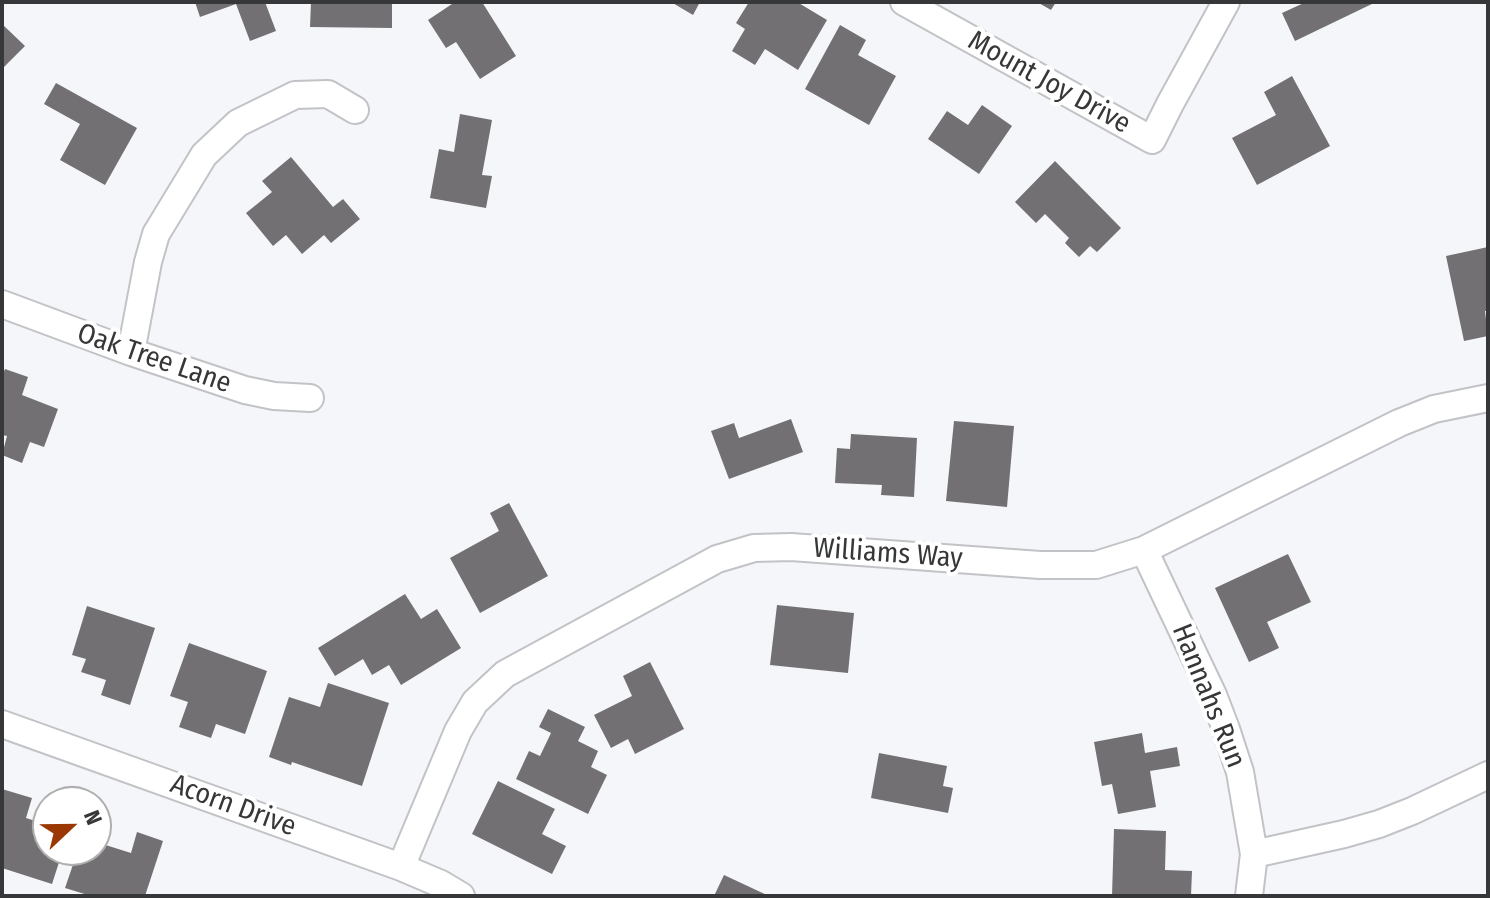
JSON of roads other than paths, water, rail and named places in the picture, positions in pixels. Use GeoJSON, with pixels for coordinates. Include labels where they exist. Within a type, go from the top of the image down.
{"type":"FeatureCollection","features":[{"type":"Feature","properties":{"kind":"street","name":"Mount Joy Drive"},"geometry":{"type":"LineString","coordinates":[[904,2],[1152,140],[1226,2]]}},
{"type":"Feature","properties":{"kind":"street"},"geometry":{"type":"LineString","coordinates":[[131,352],[156,234],[204,155],[238,123],[295,95],[328,94],[355,110]]}},
{"type":"Feature","properties":{"kind":"street","name":"Oak Tree Lane"},"geometry":{"type":"LineString","coordinates":[[2,304],[245,390],[274,396],[310,398]]}},
{"type":"Feature","properties":{"kind":"street","name":"Williams Way"},"geometry":{"type":"LineString","coordinates":[[401,867],[458,731],[475,702],[505,674],[717,559],[754,548],[791,547],[1040,565],[1096,565],[1144,550],[1399,423],[1434,409],[1488,398]]}},
{"type":"Feature","properties":{"kind":"street","name":"Hannahs Run"},"geometry":{"type":"LineString","coordinates":[[1144,550],[1213,695],[1240,772],[1254,854],[1249,896]]}},
{"type":"Feature","properties":{"kind":"street","name":"Acorn Drive"},"geometry":{"type":"LineString","coordinates":[[2,724],[401,867],[461,896]]}},
{"type":"Feature","properties":{"kind":"street"},"geometry":{"type":"LineString","coordinates":[[1254,854],[1379,824],[1488,775]]}}]}
